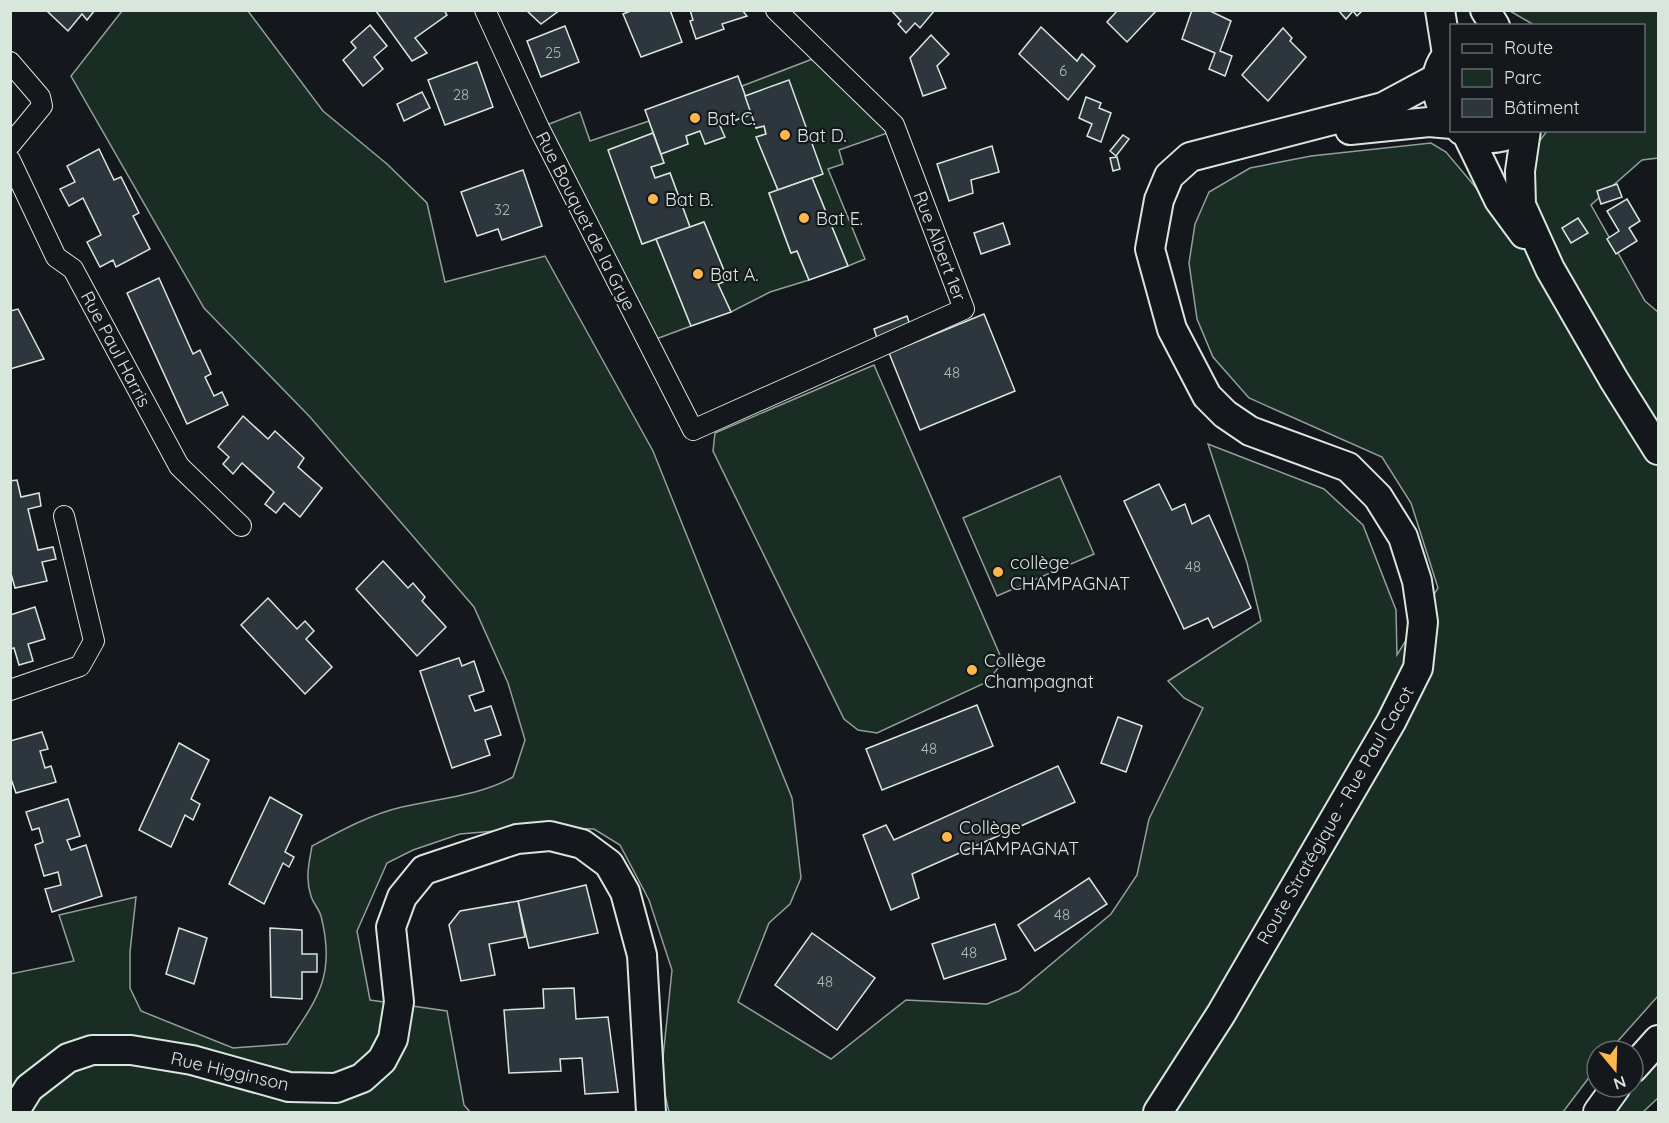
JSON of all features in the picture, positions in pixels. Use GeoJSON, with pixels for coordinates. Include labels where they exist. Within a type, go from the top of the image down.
{"type":"FeatureCollection","features":[{"type":"Feature","properties":{"kind":"street","name":"Rue Bouquet de la Grye"},"geometry":{"type":"LineString","coordinates":[[485,10],[539,128],[693,430]]}},
{"type":"Feature","properties":{"kind":"street","name":"Rue Albert 1er"},"geometry":{"type":"LineString","coordinates":[[693,430],[964,309],[894,125],[776,10]]}},
{"type":"Feature","properties":{"kind":"street"},"geometry":{"type":"LineString","coordinates":[[1440,10],[1445,60],[1437,94],[1442,111],[1450,120]]}},
{"type":"Feature","properties":{"kind":"street"},"geometry":{"type":"LineString","coordinates":[[1485,10],[1494,24]]}},
{"type":"Feature","properties":{"kind":"street","name":"Route Stratégique - Rue Paul Cacot"},"geometry":{"type":"LineString","coordinates":[[1158,1113],[1221,1014],[1390,722],[1418,668],[1423,622],[1417,581],[1404,537],[1378,497],[1348,467],[1250,431],[1225,414],[1207,396],[1172,329],[1150,249],[1159,200],[1170,176],[1190,157],[1383,107],[1445,60]]}},
{"type":"Feature","properties":{"kind":"street"},"geometry":{"type":"LineString","coordinates":[[10,62],[40,97],[42,106],[10,145]]}},
{"type":"Feature","properties":{"kind":"street","name":"Route Stratégique - Rue Paul Cacot"},"geometry":{"type":"LineString","coordinates":[[1258,140],[1429,122],[1450,126]]}},
{"type":"Feature","properties":{"kind":"street"},"geometry":{"type":"LineString","coordinates":[[1460,132],[1498,200],[1550,269]]}},
{"type":"Feature","properties":{"kind":"street","name":"Route Stratégique - Rue Paul Cacot"},"geometry":{"type":"LineString","coordinates":[[1467,132],[1483,139],[1499,138],[1512,132]]}},
{"type":"Feature","properties":{"kind":"street"},"geometry":{"type":"LineString","coordinates":[[1526,132],[1520,171],[1521,205],[1550,269],[1619,389],[1659,450]]}},
{"type":"Feature","properties":{"kind":"street","name":"Rue Paul Harris"},"geometry":{"type":"LineString","coordinates":[[10,160],[56,256],[73,269],[179,466],[241,526]]}},
{"type":"Feature","properties":{"kind":"street"},"geometry":{"type":"LineString","coordinates":[[10,690],[80,666],[94,641],[64,516]]}},
{"type":"Feature","properties":{"kind":"street","name":"Rue Higginson"},"geometry":{"type":"LineString","coordinates":[[14,1113],[29,1088],[68,1058],[92,1050],[131,1050],[192,1060],[290,1087],[336,1088],[362,1078],[382,1060],[393,1039],[399,1002],[391,927],[402,897],[424,870],[517,839],[550,836],[582,844],[609,864],[625,892],[642,955],[651,1113]]}},
{"type":"Feature","properties":{"kind":"street"},"geometry":{"type":"LineString","coordinates":[[1645,1055],[1659,1040]]}},
{"type":"Feature","properties":{"kind":"street"},"geometry":{"type":"LineString","coordinates":[[1598,1113],[1608,1099]]}},
{"type":"Feature","properties":{"kind":"green space"},"geometry":{"type":"Polygon","coordinates":[[[122,11],[248,11],[323,111],[387,164],[427,203],[445,282],[545,256],[653,451],[792,798],[801,878],[790,904],[769,923],[738,1002],[831,1059],[906,1000],[987,1004],[1019,991],[1111,914],[1137,875],[1149,819],[1203,708],[1184,698],[1168,681],[1261,621],[1247,563],[1208,444],[1324,489],[1363,525],[1396,610],[1397,655],[1438,588],[1411,503],[1382,457],[1249,398],[1213,357],[1197,319],[1189,263],[1195,224],[1209,192],[1250,168],[1311,156],[1431,143],[1446,152],[1477,189],[1546,228],[1533,194],[1535,147],[1546,132],[1645,132],[1645,24],[1532,24],[1510,11],[1658,11],[1658,158],[1642,160],[1591,205],[1645,301],[1658,312],[1658,996],[1620,1039],[1585,1039],[1585,1083],[1563,1112],[669,1112],[661,1077],[672,970],[649,900],[620,845],[594,829],[530,828],[460,834],[413,850],[387,863],[357,931],[370,1000],[447,1011],[464,1105],[470,1112],[11,1112],[10,974],[74,961],[59,915],[136,897],[130,952],[130,988],[141,1011],[233,1048],[287,1044],[308,1013],[325,970],[325,937],[321,916],[312,899],[308,883],[312,846],[379,814],[473,792],[513,777],[525,740],[508,683],[474,607],[310,417],[204,308],[71,76],[122,11]]]}},
{"type":"Feature","properties":{"kind":"green space"},"geometry":{"type":"Polygon","coordinates":[[[823,55],[896,130],[839,150],[843,164],[828,169],[865,259],[848,266],[812,178],[745,96],[742,86],[823,55]]]}},
{"type":"Feature","properties":{"kind":"green space"},"geometry":{"type":"Polygon","coordinates":[[[580,112],[590,141],[649,121],[653,133],[609,150],[642,244],[656,239],[691,326],[648,342],[539,128],[580,112]]]}},
{"type":"Feature","properties":{"kind":"green space"},"geometry":{"type":"Polygon","coordinates":[[[752,114],[756,128],[764,126],[766,134],[757,137],[778,190],[769,194],[791,253],[797,251],[809,280],[770,292],[731,312],[718,284],[728,280],[704,222],[690,227],[670,173],[655,178],[651,167],[664,163],[661,154],[688,144],[686,136],[700,131],[706,144],[724,137],[720,126],[752,114]]]}},
{"type":"Feature","properties":{"kind":"green space"},"geometry":{"type":"Polygon","coordinates":[[[874,365],[1003,662],[987,682],[877,733],[858,730],[844,719],[713,451],[715,433],[874,365]]]}},
{"type":"Feature","properties":{"kind":"green space"},"geometry":{"type":"Polygon","coordinates":[[[1060,476],[1094,554],[997,596],[963,518],[1060,476]]]}},
{"type":"Feature","properties":{"kind":"green space"},"geometry":{"type":"Polygon","coordinates":[[[1658,1059],[1658,1098],[1643,1112],[1606,1112],[1619,1099],[1645,1099],[1645,1072],[1658,1059]]]}},
{"type":"Feature","properties":{"kind":"building"},"geometry":{"type":"Polygon","coordinates":[[[50,10],[95,10],[87,20],[82,14],[68,31],[48,12],[50,10]]]}},
{"type":"Feature","properties":{"kind":"building"},"geometry":{"type":"Polygon","coordinates":[[[444,10],[447,15],[415,38],[427,53],[412,61],[376,11],[444,10]]]}},
{"type":"Feature","properties":{"kind":"building"},"geometry":{"type":"Polygon","coordinates":[[[526,10],[560,10],[541,24],[526,10]]]}},
{"type":"Feature","properties":{"kind":"building"},"geometry":{"type":"Polygon","coordinates":[[[633,10],[670,10],[682,42],[641,57],[623,14],[633,10]]]}},
{"type":"Feature","properties":{"kind":"building"},"geometry":{"type":"Polygon","coordinates":[[[690,10],[742,10],[747,16],[722,24],[724,29],[696,39],[690,21],[693,20],[690,10]]]}},
{"type":"Feature","properties":{"kind":"building"},"geometry":{"type":"Polygon","coordinates":[[[891,10],[935,10],[920,28],[915,23],[906,33],[898,24],[901,21],[891,10]]]}},
{"type":"Feature","properties":{"kind":"building"},"geometry":{"type":"Polygon","coordinates":[[[1118,10],[1157,10],[1127,42],[1107,22],[1118,10]]]}},
{"type":"Feature","properties":{"kind":"building"},"geometry":{"type":"Polygon","coordinates":[[[1192,10],[1208,10],[1231,21],[1220,51],[1232,56],[1225,76],[1209,69],[1215,53],[1182,39],[1192,10]]]}},
{"type":"Feature","properties":{"kind":"building"},"geometry":{"type":"Polygon","coordinates":[[[1338,10],[1363,10],[1357,16],[1353,11],[1346,19],[1338,10]]]}},
{"type":"Feature","properties":{"kind":"building"},"geometry":{"type":"Polygon","coordinates":[[[370,25],[387,46],[374,57],[383,69],[363,86],[343,60],[356,48],[351,42],[370,25]]]}},
{"type":"Feature","properties":{"kind":"building"},"geometry":{"type":"Polygon","coordinates":[[[565,26],[579,62],[541,77],[527,41],[565,26]]]}},
{"type":"Feature","properties":{"kind":"building"},"geometry":{"type":"Polygon","coordinates":[[[1041,27],[1077,61],[1082,54],[1095,66],[1068,100],[1019,54],[1041,27]]]}},
{"type":"Feature","properties":{"kind":"building"},"geometry":{"type":"Polygon","coordinates":[[[1283,28],[1292,38],[1290,41],[1306,57],[1268,101],[1242,75],[1283,28]]]}},
{"type":"Feature","properties":{"kind":"building"},"geometry":{"type":"Polygon","coordinates":[[[931,35],[949,54],[937,66],[946,88],[923,96],[910,58],[931,35]]]}},
{"type":"Feature","properties":{"kind":"building"},"geometry":{"type":"Polygon","coordinates":[[[477,62],[493,107],[445,125],[428,80],[477,62]]]}},
{"type":"Feature","properties":{"kind":"building","name":"Bat C."},"geometry":{"type":"Polygon","coordinates":[[[738,76],[752,114],[720,126],[725,137],[705,144],[700,131],[686,136],[688,144],[661,154],[645,110],[738,76]]]}},
{"type":"Feature","properties":{"kind":"building","name":"Bat D."},"geometry":{"type":"Polygon","coordinates":[[[789,80],[823,174],[778,190],[756,137],[766,134],[764,126],[756,128],[745,96],[789,80]]]}},
{"type":"Feature","properties":{"kind":"building"},"geometry":{"type":"Polygon","coordinates":[[[422,92],[430,108],[404,121],[397,104],[422,92]]]}},
{"type":"Feature","properties":{"kind":"building"},"geometry":{"type":"Polygon","coordinates":[[[1086,97],[1101,103],[1099,108],[1111,113],[1101,142],[1087,136],[1092,124],[1079,118],[1086,97]]]}},
{"type":"Feature","properties":{"kind":"building","name":"Bat B."},"geometry":{"type":"Polygon","coordinates":[[[653,133],[664,163],[651,167],[655,178],[670,173],[690,227],[642,244],[608,150],[653,133]]]}},
{"type":"Feature","properties":{"kind":"building"},"geometry":{"type":"Polygon","coordinates":[[[1123,135],[1129,139],[1116,156],[1110,151],[1123,135]]]}},
{"type":"Feature","properties":{"kind":"building"},"geometry":{"type":"Polygon","coordinates":[[[992,146],[999,172],[971,180],[973,193],[949,201],[937,164],[992,146]]]}},
{"type":"Feature","properties":{"kind":"building"},"geometry":{"type":"Polygon","coordinates":[[[99,149],[114,180],[121,177],[139,213],[133,216],[150,249],[116,267],[113,260],[100,267],[87,242],[101,235],[83,198],[69,206],[60,189],[75,182],[67,166],[99,149]]]}},
{"type":"Feature","properties":{"kind":"building"},"geometry":{"type":"Polygon","coordinates":[[[1117,157],[1120,169],[1113,171],[1110,158],[1117,157]]]}},
{"type":"Feature","properties":{"kind":"building"},"geometry":{"type":"Polygon","coordinates":[[[523,170],[542,226],[502,240],[498,229],[477,236],[461,192],[523,170]]]}},
{"type":"Feature","properties":{"kind":"building","name":"Bat E."},"geometry":{"type":"Polygon","coordinates":[[[812,178],[848,266],[809,280],[797,251],[791,253],[769,193],[812,178]]]}},
{"type":"Feature","properties":{"kind":"building"},"geometry":{"type":"Polygon","coordinates":[[[1617,184],[1622,197],[1601,204],[1597,191],[1617,184]]]}},
{"type":"Feature","properties":{"kind":"building"},"geometry":{"type":"Polygon","coordinates":[[[1627,199],[1640,221],[1629,228],[1637,241],[1616,254],[1607,239],[1619,231],[1607,211],[1627,199]]]}},
{"type":"Feature","properties":{"kind":"building"},"geometry":{"type":"Polygon","coordinates":[[[1578,218],[1588,233],[1571,243],[1562,228],[1578,218]]]}},
{"type":"Feature","properties":{"kind":"building","name":"Bat A."},"geometry":{"type":"Polygon","coordinates":[[[704,222],[728,280],[718,284],[731,312],[691,326],[656,239],[704,222]]]}},
{"type":"Feature","properties":{"kind":"building"},"geometry":{"type":"Polygon","coordinates":[[[1003,223],[1010,244],[981,254],[974,233],[1003,223]]]}},
{"type":"Feature","properties":{"kind":"building"},"geometry":{"type":"Polygon","coordinates":[[[159,278],[193,354],[200,350],[211,374],[205,377],[214,396],[222,392],[228,405],[187,424],[127,293],[159,278]]]}},
{"type":"Feature","properties":{"kind":"building"},"geometry":{"type":"Polygon","coordinates":[[[18,309],[44,359],[10,369],[10,311],[18,309]]]}},
{"type":"Feature","properties":{"kind":"building"},"geometry":{"type":"Polygon","coordinates":[[[984,314],[1015,391],[920,430],[889,353],[984,314]]]}},
{"type":"Feature","properties":{"kind":"building"},"geometry":{"type":"Polygon","coordinates":[[[907,316],[910,325],[877,338],[874,329],[907,316]]]}},
{"type":"Feature","properties":{"kind":"building"},"geometry":{"type":"Polygon","coordinates":[[[243,416],[268,439],[275,431],[304,458],[298,467],[322,488],[300,517],[284,503],[276,513],[265,504],[274,492],[242,463],[233,474],[223,464],[229,457],[218,447],[243,416]]]}},
{"type":"Feature","properties":{"kind":"building"},"geometry":{"type":"Polygon","coordinates":[[[17,480],[21,497],[39,493],[41,506],[28,509],[38,550],[53,547],[56,559],[42,562],[47,581],[15,588],[10,570],[10,481],[17,480]]]}},
{"type":"Feature","properties":{"kind":"building","name":"Collège CHAMPAGNAT"},"geometry":{"type":"Polygon","coordinates":[[[1159,484],[1172,510],[1185,504],[1192,524],[1209,515],[1251,608],[1213,628],[1208,618],[1184,629],[1124,501],[1159,484]]]}},
{"type":"Feature","properties":{"kind":"building"},"geometry":{"type":"Polygon","coordinates":[[[383,561],[408,588],[413,583],[425,597],[422,601],[446,627],[417,656],[356,589],[383,561]]]}},
{"type":"Feature","properties":{"kind":"building"},"geometry":{"type":"Polygon","coordinates":[[[268,598],[297,629],[305,621],[314,631],[306,639],[332,667],[305,694],[241,625],[268,598]]]}},
{"type":"Feature","properties":{"kind":"building"},"geometry":{"type":"Polygon","coordinates":[[[35,607],[45,639],[28,644],[33,661],[19,665],[14,648],[10,649],[10,615],[35,607]]]}},
{"type":"Feature","properties":{"kind":"building"},"geometry":{"type":"Polygon","coordinates":[[[459,658],[462,666],[474,661],[484,691],[469,696],[475,711],[491,706],[501,735],[485,740],[490,755],[452,768],[420,671],[459,658]]]}},
{"type":"Feature","properties":{"kind":"building","name":"Collège CHAMPAGNAT"},"geometry":{"type":"Polygon","coordinates":[[[977,705],[993,746],[882,790],[866,749],[977,705]]]}},
{"type":"Feature","properties":{"kind":"building","name":"Collège CHAMPAGNAT"},"geometry":{"type":"Polygon","coordinates":[[[1118,717],[1142,726],[1126,772],[1101,763],[1118,717]]]}},
{"type":"Feature","properties":{"kind":"building"},"geometry":{"type":"Polygon","coordinates":[[[42,732],[48,749],[40,751],[45,768],[51,766],[56,782],[16,793],[10,776],[10,741],[42,732]]]}},
{"type":"Feature","properties":{"kind":"building"},"geometry":{"type":"Polygon","coordinates":[[[179,743],[209,760],[191,799],[200,804],[193,820],[185,815],[171,847],[139,830],[179,743]]]}},
{"type":"Feature","properties":{"kind":"building","name":"Collège CHAMPAGNAT"},"geometry":{"type":"Polygon","coordinates":[[[1058,766],[1075,802],[912,874],[919,898],[891,910],[863,835],[886,825],[894,840],[1058,766]]]}},
{"type":"Feature","properties":{"kind":"building"},"geometry":{"type":"Polygon","coordinates":[[[270,797],[302,815],[285,852],[294,857],[289,867],[283,863],[264,904],[229,884],[270,797]]]}},
{"type":"Feature","properties":{"kind":"building"},"geometry":{"type":"Polygon","coordinates":[[[68,799],[80,836],[67,840],[71,850],[86,845],[102,896],[52,912],[45,889],[61,885],[58,872],[44,876],[35,845],[43,842],[39,828],[32,830],[26,812],[68,799]]]}},
{"type":"Feature","properties":{"kind":"building","name":"Collège CHAMPAGNAT"},"geometry":{"type":"Polygon","coordinates":[[[1089,878],[1107,904],[1035,951],[1018,925],[1089,878]]]}},
{"type":"Feature","properties":{"kind":"building"},"geometry":{"type":"Polygon","coordinates":[[[586,885],[598,933],[529,948],[518,901],[586,885]]]}},
{"type":"Feature","properties":{"kind":"building"},"geometry":{"type":"Polygon","coordinates":[[[518,901],[525,937],[489,944],[495,975],[461,981],[449,925],[460,911],[518,901]]]}},
{"type":"Feature","properties":{"kind":"building"},"geometry":{"type":"Polygon","coordinates":[[[995,924],[1006,959],[944,979],[932,944],[995,924]]]}},
{"type":"Feature","properties":{"kind":"building"},"geometry":{"type":"Polygon","coordinates":[[[179,928],[207,938],[194,984],[166,974],[179,928]]]}},
{"type":"Feature","properties":{"kind":"building"},"geometry":{"type":"Polygon","coordinates":[[[270,928],[302,930],[302,954],[317,954],[317,972],[302,972],[302,999],[271,997],[270,928]]]}},
{"type":"Feature","properties":{"kind":"building"},"geometry":{"type":"Polygon","coordinates":[[[812,933],[875,978],[837,1030],[775,985],[812,933]]]}},
{"type":"Feature","properties":{"kind":"building"},"geometry":{"type":"Polygon","coordinates":[[[574,988],[576,1019],[608,1017],[618,1092],[585,1094],[582,1058],[560,1059],[561,1071],[509,1073],[504,1010],[544,1008],[543,989],[574,988]]]}},
{"type":"Feature","properties":{"kind":"place","name":"Bat C."},"geometry":{"type":"Point","coordinates":[695,118]}},
{"type":"Feature","properties":{"kind":"place","name":"Bat D."},"geometry":{"type":"Point","coordinates":[785,135]}},
{"type":"Feature","properties":{"kind":"place","name":"Bat B."},"geometry":{"type":"Point","coordinates":[653,199]}},
{"type":"Feature","properties":{"kind":"place","name":"Bat E."},"geometry":{"type":"Point","coordinates":[804,218]}},
{"type":"Feature","properties":{"kind":"place","name":"Bat A."},"geometry":{"type":"Point","coordinates":[698,274]}},
{"type":"Feature","properties":{"kind":"place","name":"collège CHAMPAGNAT"},"geometry":{"type":"Point","coordinates":[998,572]}},
{"type":"Feature","properties":{"kind":"place","name":"Collège Champagnat"},"geometry":{"type":"Point","coordinates":[972,670]}},
{"type":"Feature","properties":{"kind":"place","name":"Collège CHAMPAGNAT"},"geometry":{"type":"Point","coordinates":[947,837]}}]}
